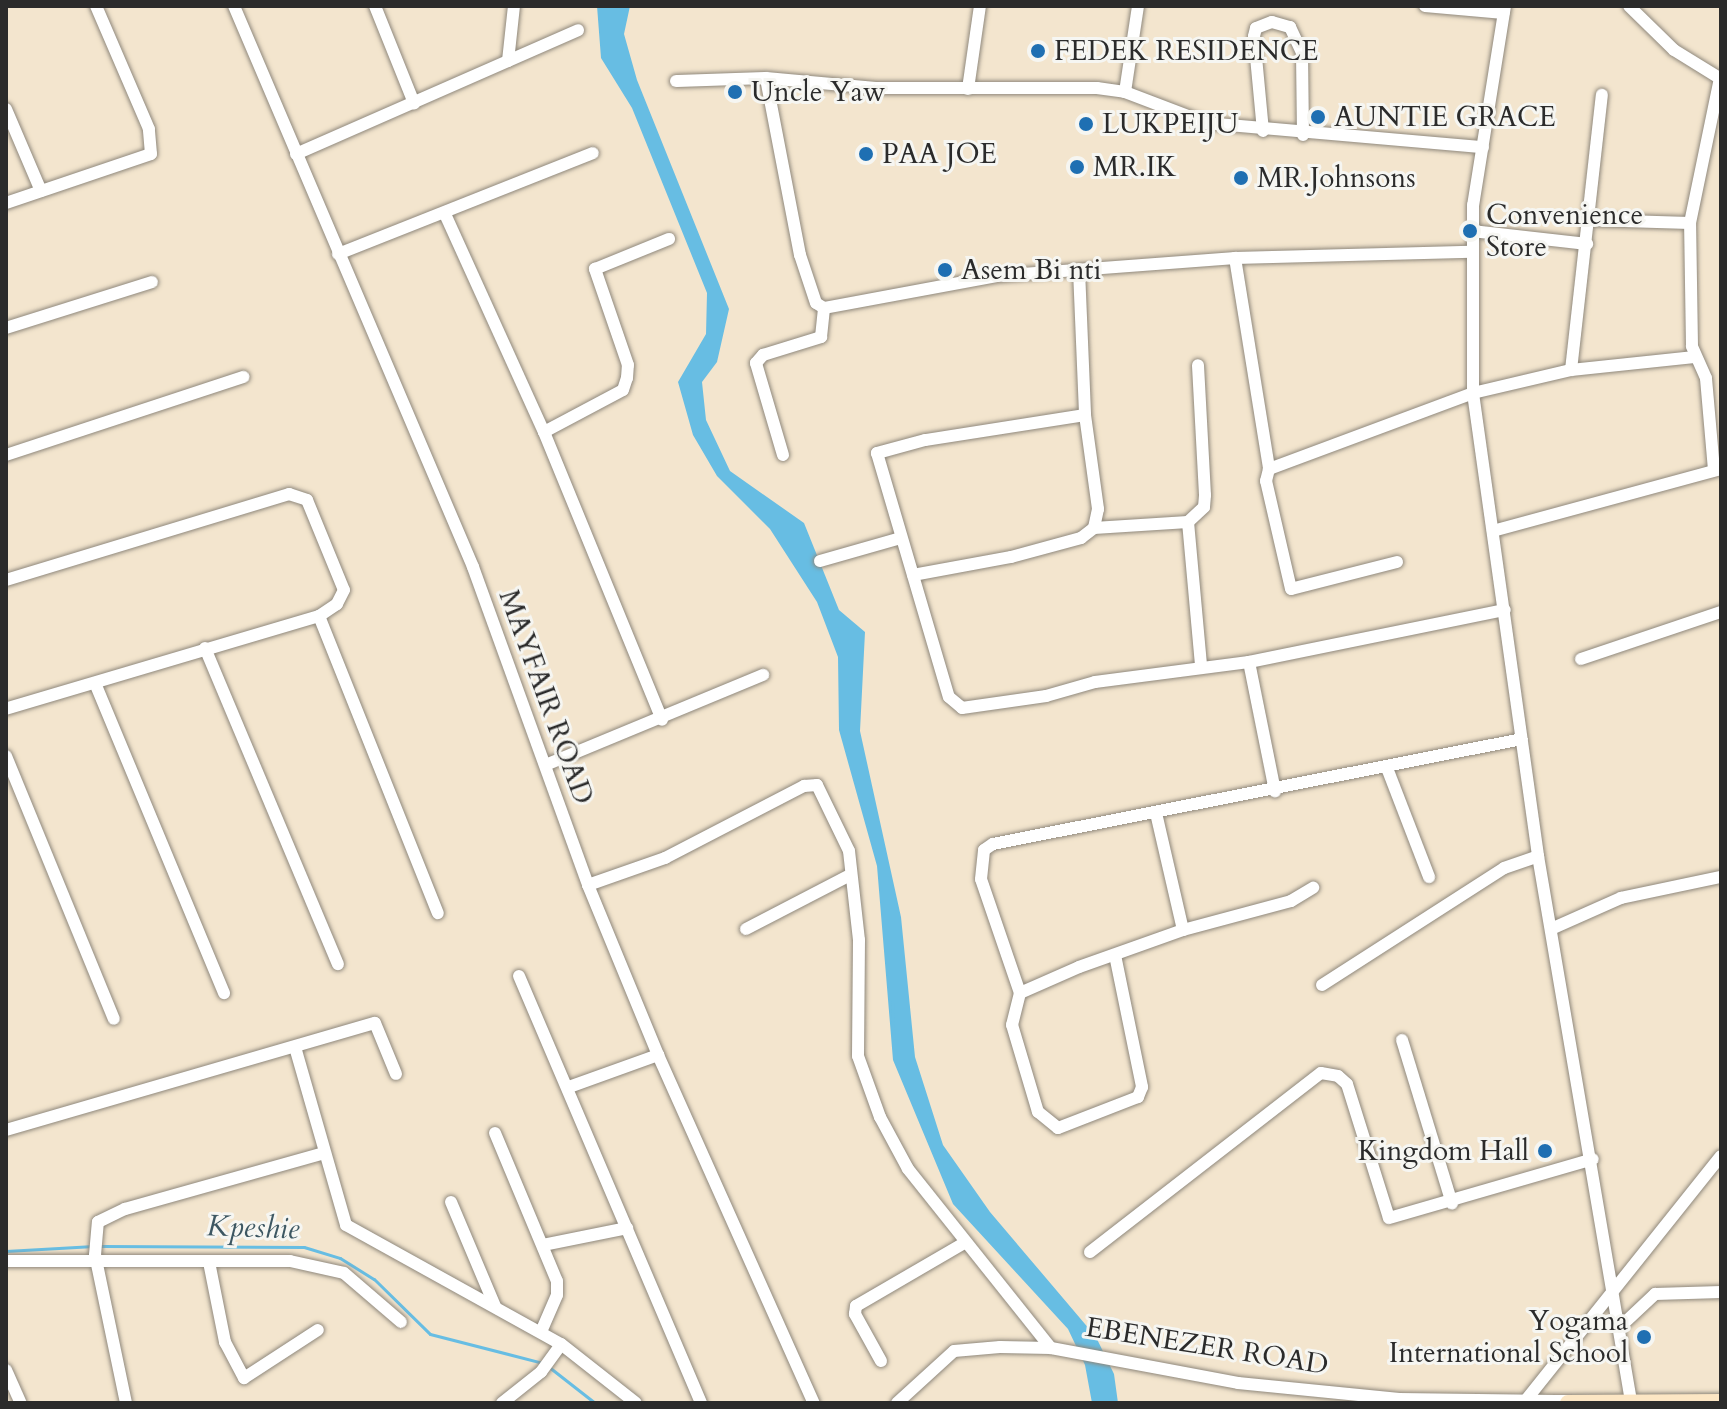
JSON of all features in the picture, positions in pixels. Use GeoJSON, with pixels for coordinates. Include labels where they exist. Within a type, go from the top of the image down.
{"type":"FeatureCollection","features":[{"type":"Feature","properties":{"kind":"street"},"geometry":{"type":"LineString","coordinates":[[6,203],[146,160],[152,147],[96,6]]}},
{"type":"Feature","properties":{"kind":"street","name":"MAYFAIR ROAD"},"geometry":{"type":"LineString","coordinates":[[234,6],[473,567],[548,764],[588,885],[658,1055],[814,1403]]}},
{"type":"Feature","properties":{"kind":"street"},"geometry":{"type":"LineString","coordinates":[[375,6],[414,103]]}},
{"type":"Feature","properties":{"kind":"street"},"geometry":{"type":"LineString","coordinates":[[508,61],[514,6]]}},
{"type":"Feature","properties":{"kind":"street"},"geometry":{"type":"LineString","coordinates":[[968,89],[980,6]]}},
{"type":"Feature","properties":{"kind":"street"},"geometry":{"type":"LineString","coordinates":[[1125,92],[1138,6]]}},
{"type":"Feature","properties":{"kind":"street"},"geometry":{"type":"LineString","coordinates":[[1425,6],[1505,9],[1472,231],[1473,393],[1538,856],[1616,1292],[1631,1401]]}},
{"type":"Feature","properties":{"kind":"street"},"geometry":{"type":"LineString","coordinates":[[1493,531],[1718,470],[1706,378],[1694,357],[1690,223],[1721,79],[1674,50],[1629,6]]}},
{"type":"Feature","properties":{"kind":"street"},"geometry":{"type":"LineString","coordinates":[[1263,131],[1254,36],[1256,28],[1272,22],[1290,27],[1302,53],[1303,135]]}},
{"type":"Feature","properties":{"kind":"street"},"geometry":{"type":"LineString","coordinates":[[296,154],[578,30]]}},
{"type":"Feature","properties":{"kind":"street"},"geometry":{"type":"LineString","coordinates":[[766,78],[800,255],[816,303],[824,308],[996,276],[1235,258],[1471,252]]}},
{"type":"Feature","properties":{"kind":"street"},"geometry":{"type":"LineString","coordinates":[[676,81],[766,78],[876,88],[1125,92],[1206,123],[1303,135],[1483,147]]}},
{"type":"Feature","properties":{"kind":"street"},"geometry":{"type":"LineString","coordinates":[[1571,370],[1591,220],[1602,95]]}},
{"type":"Feature","properties":{"kind":"street"},"geometry":{"type":"LineString","coordinates":[[6,109],[41,191]]}},
{"type":"Feature","properties":{"kind":"street"},"geometry":{"type":"LineString","coordinates":[[338,254],[593,153]]}},
{"type":"Feature","properties":{"kind":"street"},"geometry":{"type":"LineString","coordinates":[[445,214],[544,432],[662,720]]}},
{"type":"Feature","properties":{"kind":"street"},"geometry":{"type":"LineString","coordinates":[[1591,220],[1690,223]]}},
{"type":"Feature","properties":{"kind":"street"},"geometry":{"type":"LineString","coordinates":[[1472,231],[1587,244]]}},
{"type":"Feature","properties":{"kind":"street"},"geometry":{"type":"LineString","coordinates":[[544,432],[623,390],[627,378],[628,365],[595,269],[669,239]]}},
{"type":"Feature","properties":{"kind":"street"},"geometry":{"type":"LineString","coordinates":[[1235,258],[1269,469],[1266,481],[1291,589],[1397,562]]}},
{"type":"Feature","properties":{"kind":"street"},"geometry":{"type":"LineString","coordinates":[[1079,270],[1085,415],[1098,509],[1094,528]]}},
{"type":"Feature","properties":{"kind":"street"},"geometry":{"type":"LineString","coordinates":[[6,328],[152,282]]}},
{"type":"Feature","properties":{"kind":"street"},"geometry":{"type":"LineString","coordinates":[[783,455],[756,363],[763,355],[821,337],[824,308]]}},
{"type":"Feature","properties":{"kind":"street"},"geometry":{"type":"LineString","coordinates":[[1269,469],[1473,393],[1571,370],[1694,357]]}},
{"type":"Feature","properties":{"kind":"street"},"geometry":{"type":"LineString","coordinates":[[913,575],[1011,557],[1081,538],[1094,528],[1188,522],[1204,507],[1205,495],[1198,365]]}},
{"type":"Feature","properties":{"kind":"street"},"geometry":{"type":"LineString","coordinates":[[6,455],[243,377]]}},
{"type":"Feature","properties":{"kind":"street"},"geometry":{"type":"LineString","coordinates":[[1085,415],[925,440],[877,453],[949,697],[962,708],[1201,666],[1249,662],[1505,610]]}},
{"type":"Feature","properties":{"kind":"street"},"geometry":{"type":"LineString","coordinates":[[6,580],[289,494],[301,495],[344,590],[337,604],[319,616],[6,709]]}},
{"type":"Feature","properties":{"kind":"street"},"geometry":{"type":"LineString","coordinates":[[1098,509],[1115,525]]}},
{"type":"Feature","properties":{"kind":"street"},"geometry":{"type":"LineString","coordinates":[[1188,522],[1201,666]]}},
{"type":"Feature","properties":{"kind":"street"},"geometry":{"type":"LineString","coordinates":[[820,561],[901,538]]}},
{"type":"Feature","properties":{"kind":"street"},"geometry":{"type":"LineString","coordinates":[[1581,659],[1721,612]]}},
{"type":"Feature","properties":{"kind":"street"},"geometry":{"type":"LineString","coordinates":[[319,616],[438,913]]}},
{"type":"Feature","properties":{"kind":"street"},"geometry":{"type":"LineString","coordinates":[[205,648],[338,964]]}},
{"type":"Feature","properties":{"kind":"street"},"geometry":{"type":"LineString","coordinates":[[1249,662],[1275,791]]}},
{"type":"Feature","properties":{"kind":"street"},"geometry":{"type":"LineString","coordinates":[[548,764],[662,720],[763,675]]}},
{"type":"Feature","properties":{"kind":"street"},"geometry":{"type":"LineString","coordinates":[[95,683],[224,993]]}},
{"type":"Feature","properties":{"kind":"street"},"geometry":{"type":"LineString","coordinates":[[1115,955],[1142,1087],[1138,1097],[1075,1124],[1058,1128],[1038,1112],[1011,1018],[1020,993],[981,879],[984,850],[1002,840],[1275,791],[1522,739]]}},
{"type":"Feature","properties":{"kind":"street"},"geometry":{"type":"LineString","coordinates":[[6,756],[114,1019]]}},
{"type":"Feature","properties":{"kind":"street"},"geometry":{"type":"LineString","coordinates":[[1387,768],[1429,877]]}},
{"type":"Feature","properties":{"kind":"street"},"geometry":{"type":"LineString","coordinates":[[588,885],[665,858],[804,786],[817,785],[845,833],[859,940],[857,1043],[862,1068],[880,1117],[908,1169],[1051,1348]]}},
{"type":"Feature","properties":{"kind":"street"},"geometry":{"type":"LineString","coordinates":[[1156,813],[1183,930]]}},
{"type":"Feature","properties":{"kind":"street"},"geometry":{"type":"LineString","coordinates":[[1322,985],[1504,868],[1538,856]]}},
{"type":"Feature","properties":{"kind":"street"},"geometry":{"type":"LineString","coordinates":[[746,929],[850,875]]}},
{"type":"Feature","properties":{"kind":"street"},"geometry":{"type":"LineString","coordinates":[[1551,929],[1621,898],[1721,877]]}},
{"type":"Feature","properties":{"kind":"street"},"geometry":{"type":"LineString","coordinates":[[1020,993],[1183,930],[1291,901],[1313,888]]}},
{"type":"Feature","properties":{"kind":"street"},"geometry":{"type":"LineString","coordinates":[[519,976],[569,1087],[701,1403]]}},
{"type":"Feature","properties":{"kind":"street"},"geometry":{"type":"LineString","coordinates":[[6,1130],[375,1023],[396,1074]]}},
{"type":"Feature","properties":{"kind":"street"},"geometry":{"type":"LineString","coordinates":[[1402,1040],[1452,1204]]}},
{"type":"Feature","properties":{"kind":"street"},"geometry":{"type":"LineString","coordinates":[[295,1047],[341,1213],[358,1236],[495,1306],[561,1344],[636,1403]]}},
{"type":"Feature","properties":{"kind":"street"},"geometry":{"type":"LineString","coordinates":[[569,1087],[658,1055]]}},
{"type":"Feature","properties":{"kind":"street"},"geometry":{"type":"LineString","coordinates":[[1090,1252],[1321,1073],[1338,1076],[1347,1084],[1389,1218],[1452,1204],[1593,1159]]}},
{"type":"Feature","properties":{"kind":"street"},"geometry":{"type":"LineString","coordinates":[[495,1133],[543,1245],[558,1289],[541,1332]]}},
{"type":"Feature","properties":{"kind":"street"},"geometry":{"type":"LineString","coordinates":[[126,1403],[95,1259],[93,1240],[98,1222],[125,1209],[324,1153]]}},
{"type":"Feature","properties":{"kind":"street"},"geometry":{"type":"LineString","coordinates":[[1526,1400],[1616,1292],[1721,1156]]}},
{"type":"Feature","properties":{"kind":"street"},"geometry":{"type":"LineString","coordinates":[[451,1202],[495,1306]]}},
{"type":"Feature","properties":{"kind":"street"},"geometry":{"type":"LineString","coordinates":[[543,1245],[627,1228]]}},
{"type":"Feature","properties":{"kind":"street"},"geometry":{"type":"LineString","coordinates":[[881,1361],[855,1314],[856,1306],[966,1242]]}},
{"type":"Feature","properties":{"kind":"street"},"geometry":{"type":"LineString","coordinates":[[6,1261],[290,1261],[344,1273],[401,1322]]}},
{"type":"Feature","properties":{"kind":"street"},"geometry":{"type":"LineString","coordinates":[[209,1262],[225,1342],[244,1378],[318,1330]]}},
{"type":"Feature","properties":{"kind":"street"},"geometry":{"type":"LineString","coordinates":[[1621,1326],[1655,1294],[1721,1292]]}},
{"type":"Feature","properties":{"kind":"street"},"geometry":{"type":"LineString","coordinates":[[502,1403],[541,1372],[561,1344]]}},
{"type":"Feature","properties":{"kind":"street","name":"EBENEZER ROAD"},"geometry":{"type":"LineString","coordinates":[[897,1403],[954,1351],[1051,1348],[1111,1356],[1238,1383],[1399,1399],[1710,1402]]}},
{"type":"Feature","properties":{"kind":"street"},"geometry":{"type":"LineString","coordinates":[[6,1370],[21,1403]]}},
{"type":"Feature","properties":{"kind":"water"},"geometry":{"type":"Polygon","coordinates":[[[597,6],[630,6],[624,34],[637,80],[729,309],[717,362],[702,382],[706,420],[730,471],[804,523],[839,610],[865,632],[860,731],[901,917],[915,1057],[943,1145],[990,1212],[1096,1337],[1114,1374],[1118,1403],[1092,1403],[1085,1365],[1068,1329],[953,1204],[893,1060],[877,866],[839,730],[838,657],[817,602],[770,529],[717,476],[693,435],[678,382],[706,334],[707,293],[632,108],[601,58],[597,6]]]}},
{"type":"Feature","properties":{"kind":"waterway"},"geometry":{"type":"LineString","coordinates":[[892,1002],[893,1038]]}},
{"type":"Feature","properties":{"kind":"waterway","name":"Kpeshie"},"geometry":{"type":"LineString","coordinates":[[6,1251],[94,1246]]}},
{"type":"Feature","properties":{"kind":"waterway","name":"Kpeshie"},"geometry":{"type":"LineString","coordinates":[[101,1246],[304,1247],[340,1258],[374,1279],[430,1334],[543,1363]]}},
{"type":"Feature","properties":{"kind":"waterway","name":"Kpeshie"},"geometry":{"type":"LineString","coordinates":[[549,1367],[595,1403]]}},
{"type":"Feature","properties":{"kind":"place","name":"FEDEK RESIDENCE"},"geometry":{"type":"Point","coordinates":[1038,51]}},
{"type":"Feature","properties":{"kind":"place","name":"Uncle Yaw"},"geometry":{"type":"Point","coordinates":[735,92]}},
{"type":"Feature","properties":{"kind":"place","name":"AUNTIE GRACE"},"geometry":{"type":"Point","coordinates":[1318,117]}},
{"type":"Feature","properties":{"kind":"place","name":"LUKPEIJU"},"geometry":{"type":"Point","coordinates":[1086,124]}},
{"type":"Feature","properties":{"kind":"place","name":"PAA JOE"},"geometry":{"type":"Point","coordinates":[866,154]}},
{"type":"Feature","properties":{"kind":"place","name":"MR.IK"},"geometry":{"type":"Point","coordinates":[1077,167]}},
{"type":"Feature","properties":{"kind":"place","name":"MR.Johnsons"},"geometry":{"type":"Point","coordinates":[1241,178]}},
{"type":"Feature","properties":{"kind":"place","name":"Convenience Store"},"geometry":{"type":"Point","coordinates":[1470,231]}},
{"type":"Feature","properties":{"kind":"place","name":"Asem Bi nti"},"geometry":{"type":"Point","coordinates":[945,270]}},
{"type":"Feature","properties":{"kind":"place","name":"Kingdom Hall"},"geometry":{"type":"Point","coordinates":[1545,1151]}},
{"type":"Feature","properties":{"kind":"place","name":"Yogama International School"},"geometry":{"type":"Point","coordinates":[1644,1337]}}]}
